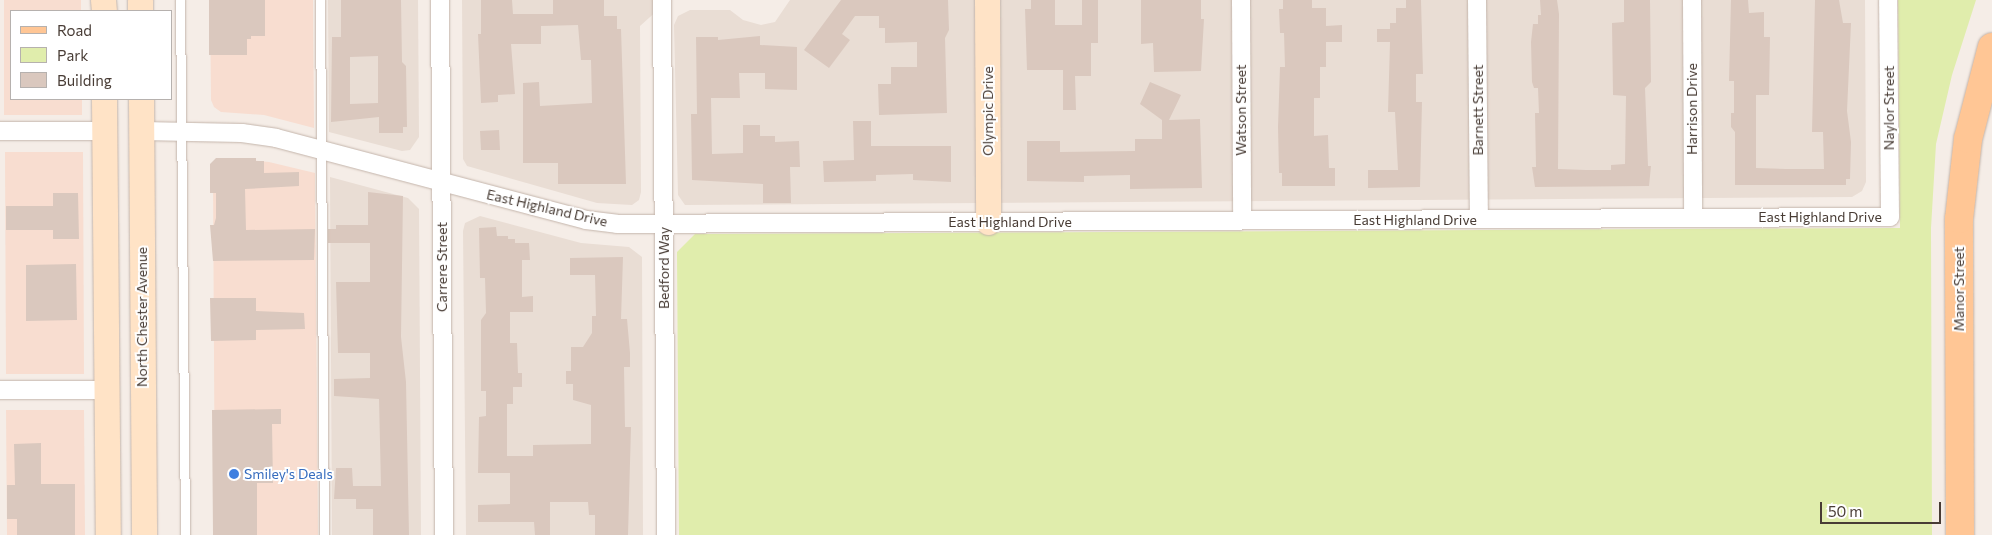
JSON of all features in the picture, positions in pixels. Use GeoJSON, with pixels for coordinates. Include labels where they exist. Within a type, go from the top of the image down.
{"type":"FeatureCollection","features":[{"type":"Feature","properties":{"kind":"main road","name":"Olympic Drive"},"geometry":{"type":"LineString","coordinates":[[987,0],[988,222]]}},
{"type":"Feature","properties":{"kind":"main road","name":"Manor Street"},"geometry":{"type":"LineString","coordinates":[[1960,535],[1959,219],[1968,139],[1992,47]]}},
{"type":"Feature","properties":{"kind":"main road"},"geometry":{"type":"LineString","coordinates":[[104,100],[108,535]]}},
{"type":"Feature","properties":{"kind":"main road","name":"North Chester Avenue"},"geometry":{"type":"LineString","coordinates":[[141,100],[144,535]]}},
{"type":"Feature","properties":{"kind":"main road"},"geometry":{"type":"LineString","coordinates":[[104,131],[112,133],[117,140],[142,209]]}},
{"type":"Feature","properties":{"kind":"street","name":"Carrere Street"},"geometry":{"type":"LineString","coordinates":[[440,0],[444,535]]}},
{"type":"Feature","properties":{"kind":"street","name":"Bedford Way"},"geometry":{"type":"LineString","coordinates":[[662,0],[666,535]]}},
{"type":"Feature","properties":{"kind":"street","name":"Watson Street"},"geometry":{"type":"LineString","coordinates":[[1241,0],[1242,220]]}},
{"type":"Feature","properties":{"kind":"street","name":"Barnett Street"},"geometry":{"type":"LineString","coordinates":[[1477,0],[1478,219]]}},
{"type":"Feature","properties":{"kind":"street","name":"Harrison Drive"},"geometry":{"type":"LineString","coordinates":[[1692,0],[1693,218]]}},
{"type":"Feature","properties":{"kind":"street","name":"Naylor Street"},"geometry":{"type":"LineString","coordinates":[[1888,0],[1890,217]]}},
{"type":"Feature","properties":{"kind":"street"},"geometry":{"type":"LineString","coordinates":[[0,131],[104,131]]}},
{"type":"Feature","properties":{"kind":"street","name":"East Highland Drive"},"geometry":{"type":"LineString","coordinates":[[141,131],[180,134],[242,133],[322,150],[586,220],[664,224],[1890,217]]}},
{"type":"Feature","properties":{"kind":"street"},"geometry":{"type":"LineString","coordinates":[[0,390],[106,390]]}},
{"type":"Feature","properties":{"kind":"lane"},"geometry":{"type":"LineString","coordinates":[[180,0],[185,535]]}},
{"type":"Feature","properties":{"kind":"lane"},"geometry":{"type":"LineString","coordinates":[[320,0],[324,535]]}},
{"type":"Feature","properties":{"kind":"shaded area"},"geometry":{"type":"Polygon","coordinates":[[[4,0],[81,0],[81,10],[10,10],[10,100],[82,100],[82,115],[4,115],[4,0]]]}},
{"type":"Feature","properties":{"kind":"shaded area"},"geometry":{"type":"Polygon","coordinates":[[[210,0],[313,0],[314,128],[264,115],[221,112],[214,107],[211,100],[210,0]]]}},
{"type":"Feature","properties":{"kind":"shaded area"},"geometry":{"type":"Polygon","coordinates":[[[328,0],[418,0],[419,137],[410,150],[402,151],[329,132],[328,0]]]}},
{"type":"Feature","properties":{"kind":"shaded area"},"geometry":{"type":"Polygon","coordinates":[[[462,0],[669,0],[640,26],[641,192],[639,200],[632,205],[597,203],[467,166],[463,159],[462,0]]]}},
{"type":"Feature","properties":{"kind":"shaded area"},"geometry":{"type":"Polygon","coordinates":[[[790,0],[1865,0],[1866,182],[1862,191],[1852,197],[685,205],[678,195],[674,25],[678,16],[690,10],[730,10],[743,20],[761,25],[775,22],[790,0]]]}},
{"type":"Feature","properties":{"kind":"shaded area"},"geometry":{"type":"Polygon","coordinates":[[[5,152],[83,152],[84,374],[6,374],[5,152]]]}},
{"type":"Feature","properties":{"kind":"shaded area"},"geometry":{"type":"Polygon","coordinates":[[[232,158],[269,162],[315,173],[318,535],[215,535],[213,172],[221,159],[232,158]]]}},
{"type":"Feature","properties":{"kind":"shaded area"},"geometry":{"type":"Polygon","coordinates":[[[330,177],[408,198],[419,209],[421,535],[332,535],[330,177]]]}},
{"type":"Feature","properties":{"kind":"shaded area"},"geometry":{"type":"Polygon","coordinates":[[[480,216],[581,243],[629,247],[642,257],[643,535],[466,535],[463,231],[465,223],[480,216]]]}},
{"type":"Feature","properties":{"kind":"shaded area"},"geometry":{"type":"Polygon","coordinates":[[[6,410],[84,410],[85,535],[7,535],[6,410]]]}},
{"type":"Feature","properties":{"kind":"green space"},"geometry":{"type":"Polygon","coordinates":[[[1898,0],[1976,0],[1952,75],[1936,144],[1931,228],[1932,535],[679,535],[677,252],[695,234],[1900,228],[1898,0]]]}},
{"type":"Feature","properties":{"kind":"building"},"geometry":{"type":"Polygon","coordinates":[[[209,0],[265,0],[265,36],[251,36],[251,39],[247,39],[247,55],[209,55],[209,0]]]}},
{"type":"Feature","properties":{"kind":"building"},"geometry":{"type":"Polygon","coordinates":[[[341,0],[401,0],[402,62],[406,66],[407,127],[403,127],[403,133],[379,133],[379,117],[331,122],[332,37],[341,37],[341,0]],[[378,56],[350,57],[350,104],[378,103],[378,56]]]}},
{"type":"Feature","properties":{"kind":"building"},"geometry":{"type":"Polygon","coordinates":[[[481,0],[512,0],[513,14],[553,14],[553,0],[604,0],[604,16],[617,16],[617,29],[621,29],[626,184],[558,184],[558,163],[523,163],[523,83],[539,82],[540,106],[592,103],[591,60],[581,60],[578,25],[541,26],[541,44],[511,44],[515,94],[498,95],[498,102],[481,103],[478,34],[481,34],[481,0]]]}},
{"type":"Feature","properties":{"kind":"building"},"geometry":{"type":"Polygon","coordinates":[[[841,0],[948,0],[949,30],[945,38],[947,113],[879,115],[878,84],[891,84],[891,67],[917,67],[917,42],[885,43],[885,28],[879,28],[879,16],[855,16],[842,34],[850,40],[829,68],[804,50],[841,0]]]}},
{"type":"Feature","properties":{"kind":"building"},"geometry":{"type":"Polygon","coordinates":[[[1031,0],[1055,0],[1055,25],[1082,25],[1082,0],[1098,0],[1098,43],[1091,43],[1091,76],[1075,76],[1076,110],[1063,110],[1063,70],[1027,70],[1025,9],[1031,9],[1031,0]]]}},
{"type":"Feature","properties":{"kind":"building"},"geometry":{"type":"Polygon","coordinates":[[[1141,0],[1201,0],[1201,19],[1204,19],[1201,71],[1154,72],[1153,43],[1141,44],[1141,0]]]}},
{"type":"Feature","properties":{"kind":"building"},"geometry":{"type":"Polygon","coordinates":[[[1283,0],[1312,0],[1312,8],[1326,8],[1326,26],[1342,25],[1342,42],[1326,42],[1326,67],[1320,67],[1320,98],[1314,98],[1314,136],[1328,135],[1329,168],[1335,168],[1335,186],[1282,186],[1282,173],[1279,173],[1278,127],[1280,67],[1285,67],[1284,33],[1280,33],[1279,9],[1283,9],[1283,0]]]}},
{"type":"Feature","properties":{"kind":"building"},"geometry":{"type":"Polygon","coordinates":[[[1406,0],[1421,0],[1423,74],[1416,74],[1416,102],[1422,102],[1420,187],[1368,188],[1368,170],[1398,170],[1395,112],[1388,112],[1390,42],[1377,42],[1377,29],[1390,29],[1390,23],[1396,23],[1396,8],[1406,8],[1406,0]]]}},
{"type":"Feature","properties":{"kind":"building"},"geometry":{"type":"Polygon","coordinates":[[[1540,0],[1557,0],[1559,14],[1558,169],[1611,170],[1611,165],[1625,164],[1626,96],[1613,95],[1612,23],[1624,22],[1624,0],[1650,0],[1651,82],[1645,88],[1648,166],[1651,166],[1649,186],[1535,187],[1532,167],[1536,167],[1535,113],[1539,113],[1538,88],[1534,88],[1532,82],[1531,42],[1533,24],[1538,24],[1538,15],[1541,15],[1540,0]]]}},
{"type":"Feature","properties":{"kind":"building"},"geometry":{"type":"Polygon","coordinates":[[[1731,0],[1748,0],[1749,13],[1764,12],[1764,37],[1770,37],[1769,95],[1756,95],[1756,168],[1824,169],[1823,132],[1812,132],[1815,0],[1839,0],[1843,23],[1851,23],[1847,111],[1851,142],[1850,179],[1846,179],[1846,185],[1735,185],[1735,132],[1731,127],[1731,113],[1734,113],[1734,81],[1729,81],[1731,0]]]}},
{"type":"Feature","properties":{"kind":"building"},"geometry":{"type":"Polygon","coordinates":[[[760,36],[760,45],[797,47],[797,90],[765,89],[765,73],[739,73],[740,98],[711,98],[712,154],[743,153],[743,125],[760,125],[760,136],[775,136],[775,142],[799,141],[800,167],[790,167],[791,203],[763,203],[763,184],[692,180],[691,114],[697,114],[696,37],[718,37],[718,40],[760,36]]]}},
{"type":"Feature","properties":{"kind":"building"},"geometry":{"type":"Polygon","coordinates":[[[1150,82],[1181,95],[1169,120],[1200,119],[1202,188],[1130,189],[1130,175],[1084,176],[1084,182],[1027,181],[1027,141],[1060,141],[1060,152],[1135,151],[1135,139],[1162,139],[1162,120],[1140,104],[1150,82]]]}},
{"type":"Feature","properties":{"kind":"building"},"geometry":{"type":"Polygon","coordinates":[[[853,121],[871,121],[871,146],[951,146],[951,182],[913,180],[913,174],[876,175],[876,181],[824,182],[823,161],[854,160],[853,121]]]}},
{"type":"Feature","properties":{"kind":"building"},"geometry":{"type":"Polygon","coordinates":[[[499,130],[500,150],[481,150],[480,131],[499,130]]]}},
{"type":"Feature","properties":{"kind":"building"},"geometry":{"type":"Polygon","coordinates":[[[216,158],[256,158],[256,161],[264,161],[264,173],[299,172],[299,186],[245,189],[246,230],[315,229],[314,260],[213,261],[210,225],[214,225],[216,218],[216,193],[210,193],[210,164],[216,158]]]}},
{"type":"Feature","properties":{"kind":"building"},"geometry":{"type":"Polygon","coordinates":[[[368,192],[403,196],[401,337],[406,382],[409,535],[373,535],[373,509],[356,509],[356,499],[334,499],[336,468],[352,468],[353,486],[381,486],[379,399],[334,396],[334,379],[370,378],[370,353],[338,353],[336,282],[370,282],[370,243],[328,243],[328,229],[336,229],[336,225],[368,225],[368,192]]]}},
{"type":"Feature","properties":{"kind":"building"},"geometry":{"type":"Polygon","coordinates":[[[53,193],[78,193],[79,239],[53,239],[53,230],[6,230],[6,206],[53,206],[53,193]]]}},
{"type":"Feature","properties":{"kind":"building"},"geometry":{"type":"Polygon","coordinates":[[[496,227],[497,236],[508,236],[508,239],[515,239],[515,243],[529,243],[530,260],[522,260],[522,297],[533,296],[533,312],[510,312],[510,343],[517,343],[518,373],[522,373],[522,387],[513,387],[513,404],[507,404],[507,456],[533,456],[533,445],[591,444],[591,405],[573,400],[573,384],[566,384],[566,371],[571,371],[571,347],[583,347],[592,333],[592,316],[596,316],[595,275],[570,275],[570,258],[623,257],[621,319],[627,319],[630,353],[630,367],[624,367],[625,427],[631,427],[628,535],[595,535],[595,515],[589,515],[588,502],[550,502],[550,535],[535,535],[534,522],[478,522],[478,505],[510,504],[510,473],[478,473],[479,417],[486,416],[486,391],[481,391],[481,320],[486,313],[485,278],[480,278],[479,228],[496,227]]]}},
{"type":"Feature","properties":{"kind":"building"},"geometry":{"type":"Polygon","coordinates":[[[76,264],[77,320],[26,321],[26,265],[76,264]]]}},
{"type":"Feature","properties":{"kind":"building"},"geometry":{"type":"Polygon","coordinates":[[[210,298],[256,298],[256,311],[304,313],[305,329],[256,330],[256,340],[211,341],[210,298]]]}},
{"type":"Feature","properties":{"kind":"building"},"geometry":{"type":"Polygon","coordinates":[[[281,409],[281,424],[272,424],[273,483],[257,483],[257,535],[213,535],[212,410],[281,409]]]}},
{"type":"Feature","properties":{"kind":"building"},"geometry":{"type":"Polygon","coordinates":[[[41,443],[41,484],[75,484],[75,535],[17,535],[17,519],[7,519],[7,485],[15,485],[14,444],[41,443]]]}},
{"type":"Feature","properties":{"kind":"place","name":"Smiley's Deals"},"geometry":{"type":"Point","coordinates":[234,474]}}]}
